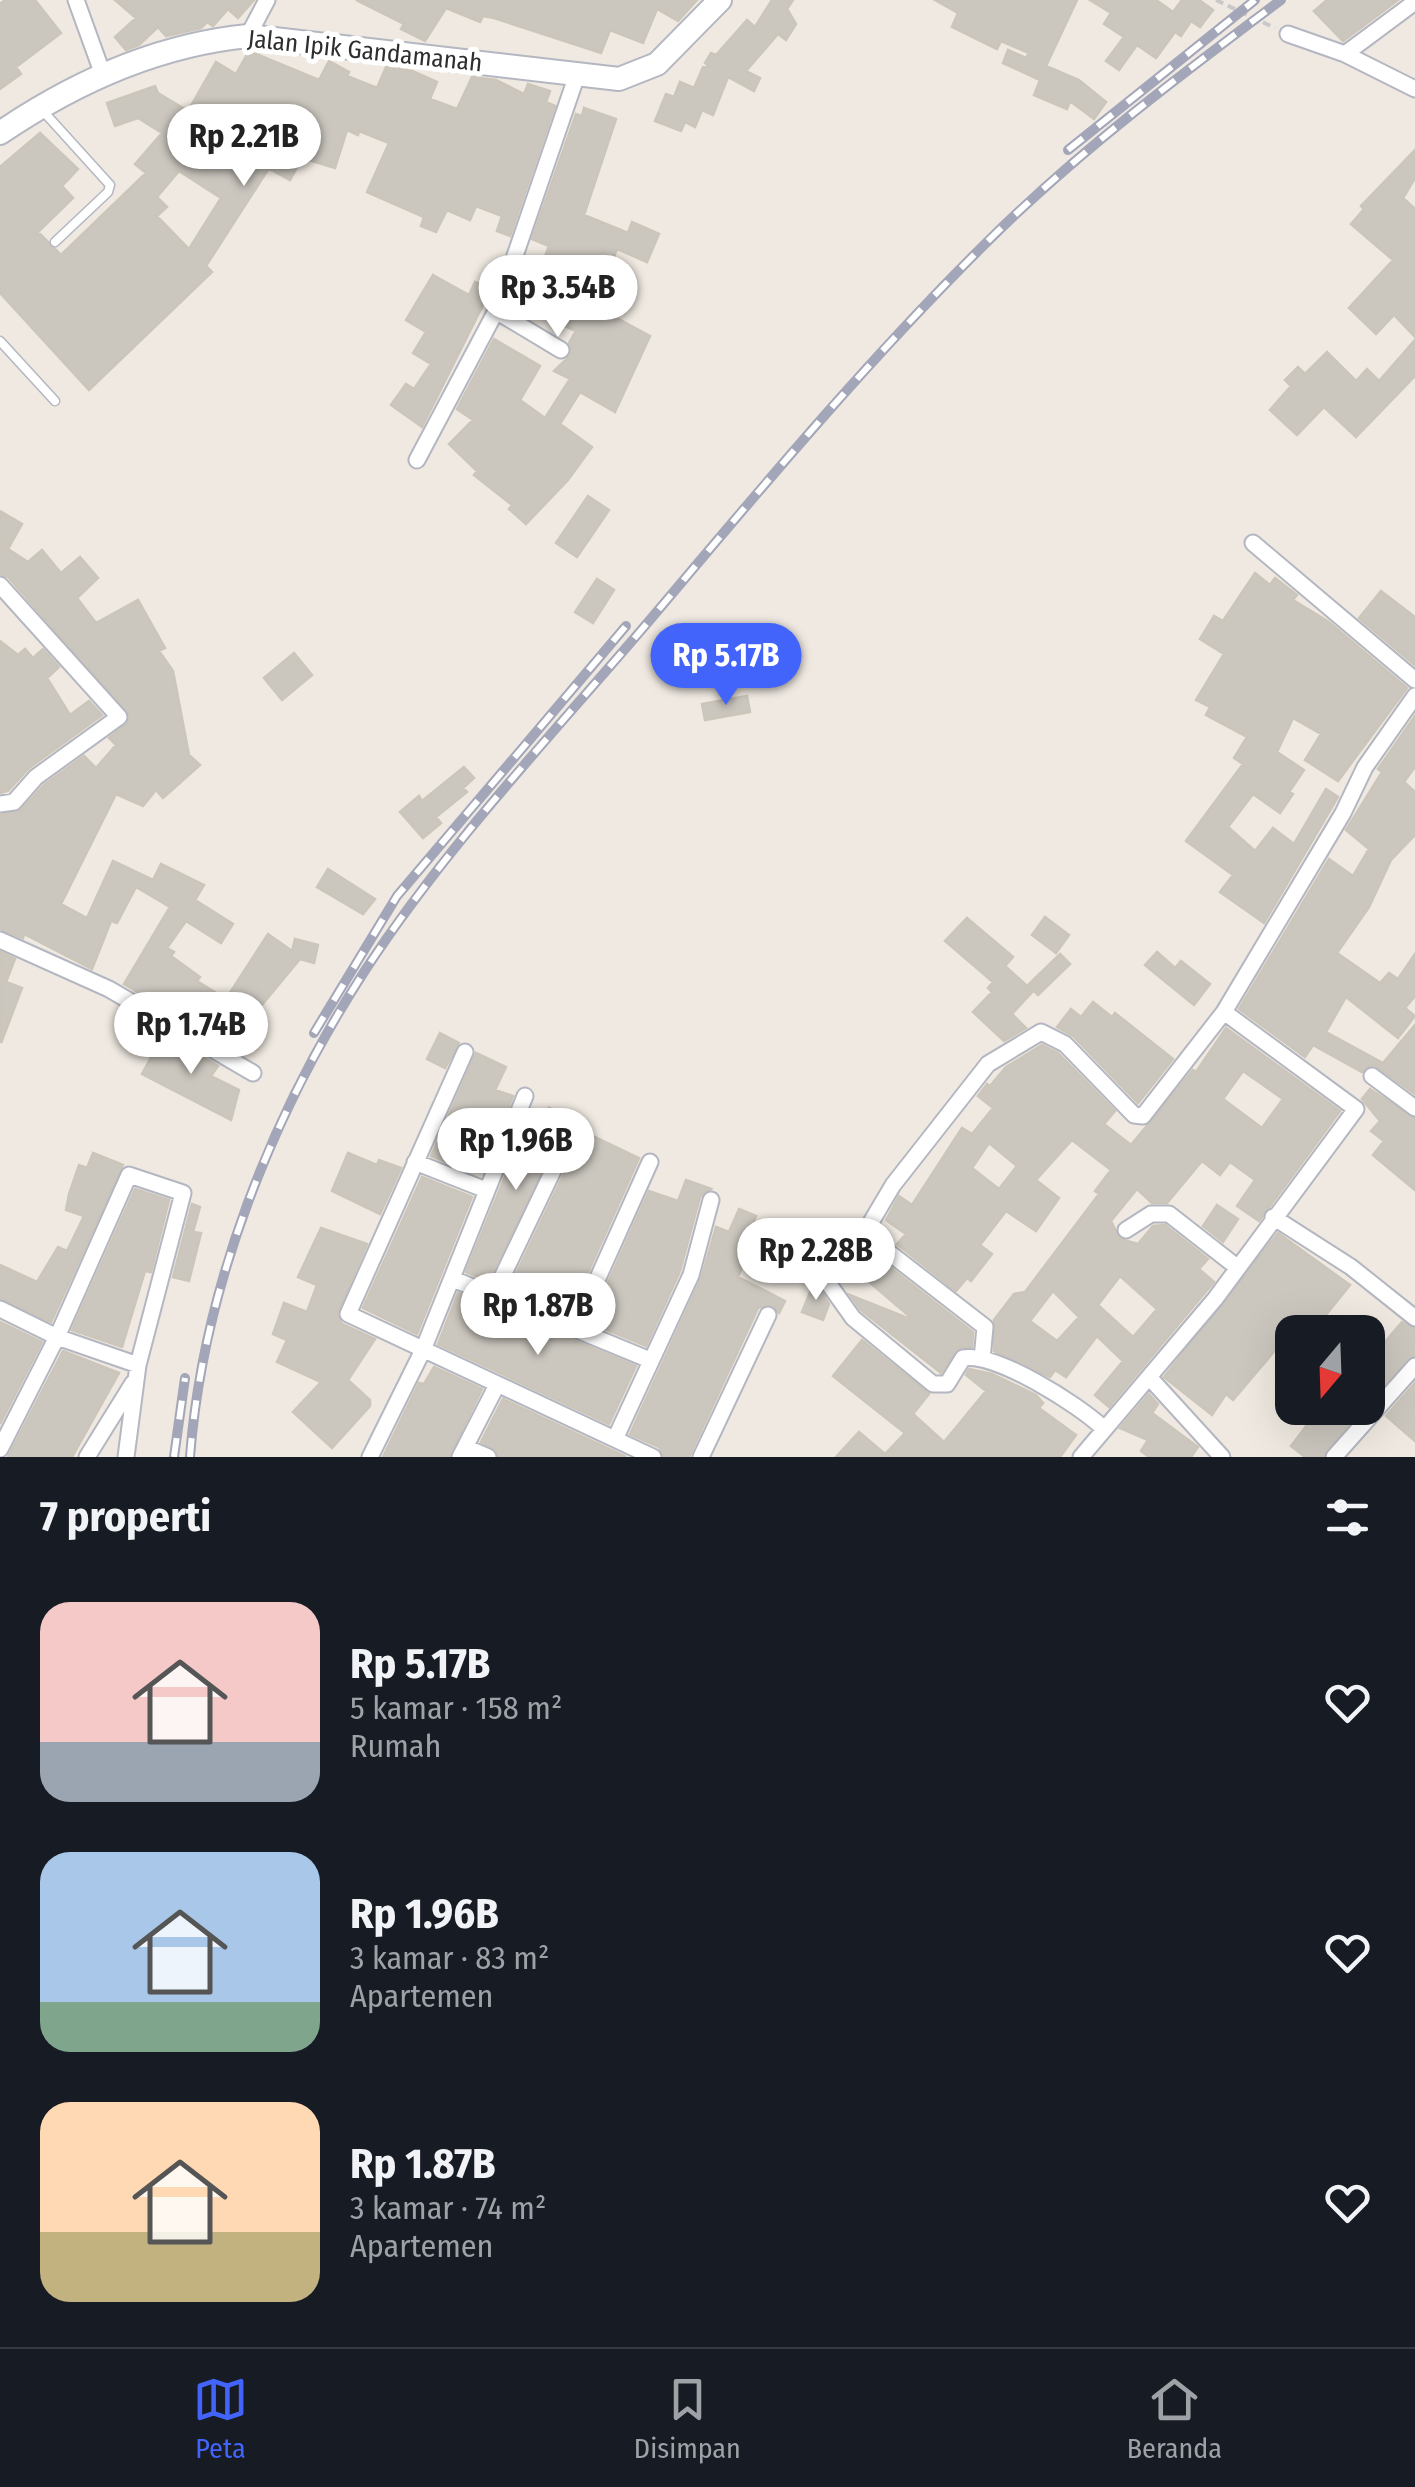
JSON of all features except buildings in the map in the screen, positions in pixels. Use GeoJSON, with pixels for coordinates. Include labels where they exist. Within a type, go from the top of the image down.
{"type":"FeatureCollection","features":[{"type":"Feature","properties":{"kind":"street"},"geometry":{"type":"LineString","coordinates":[[76,0],[102,72]]}},
{"type":"Feature","properties":{"kind":"street"},"geometry":{"type":"LineString","coordinates":[[248,36],[267,0]]}},
{"type":"Feature","properties":{"kind":"street","name":"Jalan Ipik Gandamanah"},"geometry":{"type":"LineString","coordinates":[[0,133],[39,106],[102,72],[220,39],[248,36],[620,79],[657,64],[720,0]]}},
{"type":"Feature","properties":{"kind":"street"},"geometry":{"type":"LineString","coordinates":[[1345,54],[1415,2]]}},
{"type":"Feature","properties":{"kind":"street"},"geometry":{"type":"LineString","coordinates":[[1288,34],[1345,54],[1415,89]]}},
{"type":"Feature","properties":{"kind":"street"},"geometry":{"type":"LineString","coordinates":[[417,460],[496,310],[576,75]]}},
{"type":"Feature","properties":{"kind":"street"},"geometry":{"type":"LineString","coordinates":[[496,310],[560,350]]}},
{"type":"Feature","properties":{"kind":"street"},"geometry":{"type":"LineString","coordinates":[[1253,543],[1415,680]]}},
{"type":"Feature","properties":{"kind":"street"},"geometry":{"type":"LineString","coordinates":[[0,586],[119,717],[36,777],[14,802],[0,804]]}},
{"type":"Feature","properties":{"kind":"street"},"geometry":{"type":"LineString","coordinates":[[982,1359],[985,1327],[869,1238],[867,1229],[892,1185],[988,1064],[1041,1032],[1065,1044],[1138,1116],[1154,1104],[1224,1012],[1234,989],[1334,830],[1365,767],[1415,696]]}},
{"type":"Feature","properties":{"kind":"street"},"geometry":{"type":"LineString","coordinates":[[0,940],[110,989],[253,1072]]}},
{"type":"Feature","properties":{"kind":"street"},"geometry":{"type":"LineString","coordinates":[[1081,1457],[1238,1268],[1356,1109],[1224,1012]]}},
{"type":"Feature","properties":{"kind":"street"},"geometry":{"type":"LineString","coordinates":[[466,1052],[348,1314],[652,1457]]}},
{"type":"Feature","properties":{"kind":"street"},"geometry":{"type":"LineString","coordinates":[[1372,1076],[1415,1108]]}},
{"type":"Feature","properties":{"kind":"street"},"geometry":{"type":"LineString","coordinates":[[370,1457],[423,1350],[524,1096]]}},
{"type":"Feature","properties":{"kind":"street"},"geometry":{"type":"LineString","coordinates":[[494,1294],[574,1128]]}},
{"type":"Feature","properties":{"kind":"street"},"geometry":{"type":"LineString","coordinates":[[415,1162],[486,1190]]}},
{"type":"Feature","properties":{"kind":"street"},"geometry":{"type":"LineString","coordinates":[[575,1329],[650,1162]]}},
{"type":"Feature","properties":{"kind":"street"},"geometry":{"type":"LineString","coordinates":[[0,1450],[57,1337],[126,1176],[181,1190],[137,1373],[126,1457]]}},
{"type":"Feature","properties":{"kind":"street"},"geometry":{"type":"LineString","coordinates":[[615,1439],[690,1275],[710,1200]]}},
{"type":"Feature","properties":{"kind":"street"},"geometry":{"type":"LineString","coordinates":[[1126,1230],[1151,1214],[1169,1214],[1238,1268]]}},
{"type":"Feature","properties":{"kind":"street"},"geometry":{"type":"LineString","coordinates":[[1273,1217],[1350,1267],[1415,1318]]}},
{"type":"Feature","properties":{"kind":"street"},"geometry":{"type":"LineString","coordinates":[[453,1279],[650,1360]]}},
{"type":"Feature","properties":{"kind":"street"},"geometry":{"type":"LineString","coordinates":[[826,1280],[853,1318],[934,1384],[948,1384],[963,1358],[982,1359],[1072,1402],[1103,1428]]}},
{"type":"Feature","properties":{"kind":"street"},"geometry":{"type":"LineString","coordinates":[[0,1309],[137,1373]]}},
{"type":"Feature","properties":{"kind":"street"},"geometry":{"type":"LineString","coordinates":[[701,1457],[768,1314]]}},
{"type":"Feature","properties":{"kind":"street"},"geometry":{"type":"LineString","coordinates":[[1334,1457],[1415,1366]]}},
{"type":"Feature","properties":{"kind":"street"},"geometry":{"type":"LineString","coordinates":[[87,1457],[137,1373]]}},
{"type":"Feature","properties":{"kind":"street"},"geometry":{"type":"LineString","coordinates":[[1149,1377],[1222,1457]]}},
{"type":"Feature","properties":{"kind":"street"},"geometry":{"type":"LineString","coordinates":[[488,1457],[463,1452],[497,1385]]}},
{"type":"Feature","properties":{"kind":"lane"},"geometry":{"type":"LineString","coordinates":[[39,106],[110,185],[108,192],[55,242]]}},
{"type":"Feature","properties":{"kind":"lane"},"geometry":{"type":"LineString","coordinates":[[0,340],[55,401]]}},
{"type":"Feature","properties":{"kind":"path"},"geometry":{"type":"LineString","coordinates":[[1216,0],[1288,34]]}},
{"type":"Feature","properties":{"kind":"railway"},"geometry":{"type":"LineString","coordinates":[[1068,150],[1255,0]]}},
{"type":"Feature","properties":{"kind":"railway"},"geometry":{"type":"LineString","coordinates":[[190,1457],[210,1329],[248,1202],[273,1141],[332,1024],[431,878],[772,476],[941,289],[1019,211],[1091,147],[1281,0]]}},
{"type":"Feature","properties":{"kind":"railway"},"geometry":{"type":"LineString","coordinates":[[314,1033],[397,896],[626,626]]}},
{"type":"Feature","properties":{"kind":"railway"},"geometry":{"type":"LineString","coordinates":[[174,1457],[185,1378]]}}]}
